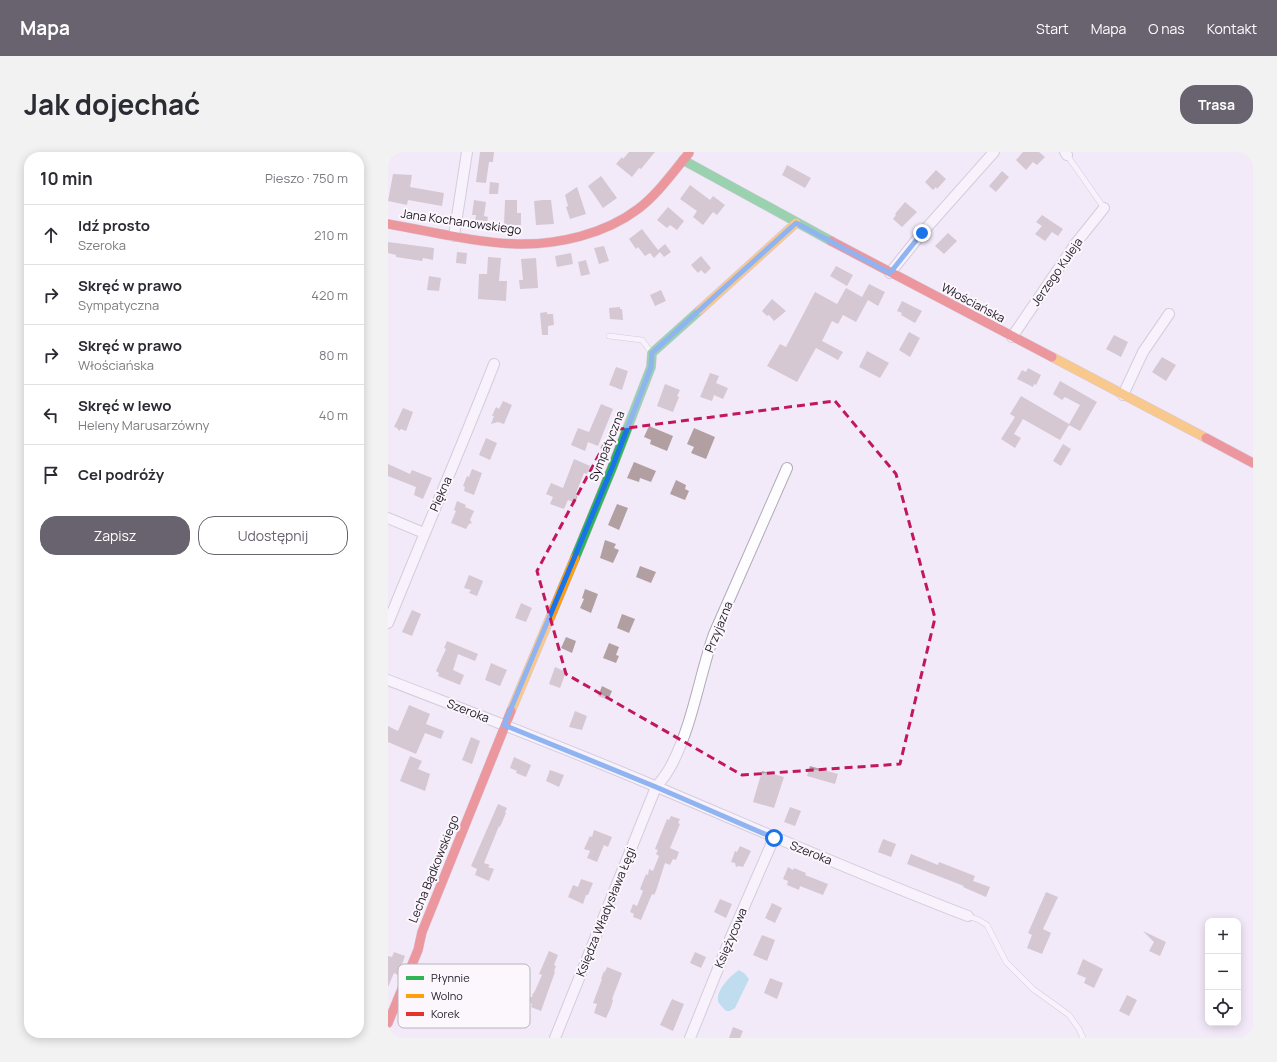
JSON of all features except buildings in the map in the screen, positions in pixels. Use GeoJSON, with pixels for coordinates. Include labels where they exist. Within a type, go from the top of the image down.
{"type":"FeatureCollection","features":[{"type":"Feature","properties":{"kind":"street"},"geometry":{"type":"LineString","coordinates":[[454,236],[467,152]]}},
{"type":"Feature","properties":{"kind":"street"},"geometry":{"type":"LineString","coordinates":[[890,273],[922,233],[994,152]]}},
{"type":"Feature","properties":{"kind":"street","name":"Jana Kochanowskiego"},"geometry":{"type":"LineString","coordinates":[[388,224],[454,236],[517,244],[538,243],[586,235],[621,220],[638,209],[665,182],[687,154]]}},
{"type":"Feature","properties":{"kind":"street","name":"Włościańska"},"geometry":{"type":"LineString","coordinates":[[687,154],[796,223],[1253,464]]}},
{"type":"Feature","properties":{"kind":"street","name":"Jerzego Kuleja"},"geometry":{"type":"LineString","coordinates":[[1012,337],[1076,242],[1104,208]]}},
{"type":"Feature","properties":{"kind":"street"},"geometry":{"type":"LineString","coordinates":[[652,353],[796,223]]}},
{"type":"Feature","properties":{"kind":"street"},"geometry":{"type":"LineString","coordinates":[[1123,395],[1144,352],[1169,314]]}},
{"type":"Feature","properties":{"kind":"street","name":"Sympatyczna"},"geometry":{"type":"LineString","coordinates":[[504,725],[612,468],[651,367],[652,353]]}},
{"type":"Feature","properties":{"kind":"street","name":"Piękna"},"geometry":{"type":"LineString","coordinates":[[388,623],[494,364]]}},
{"type":"Feature","properties":{"kind":"street","name":"Przyjazna"},"geometry":{"type":"LineString","coordinates":[[656,787],[672,764],[684,737],[714,634],[787,468]]}},
{"type":"Feature","properties":{"kind":"street"},"geometry":{"type":"LineString","coordinates":[[388,518],[424,533]]}},
{"type":"Feature","properties":{"kind":"street","name":"Szeroka"},"geometry":{"type":"LineString","coordinates":[[388,680],[504,725],[656,787],[774,838],[968,916]]}},
{"type":"Feature","properties":{"kind":"street","name":"Lecha Bądkowskiego"},"geometry":{"type":"LineString","coordinates":[[412,964],[418,950],[422,932],[504,725]]}},
{"type":"Feature","properties":{"kind":"street","name":"Księdza Władysława Łęgi"},"geometry":{"type":"LineString","coordinates":[[555,1038],[656,787]]}},
{"type":"Feature","properties":{"kind":"street","name":"Księżycowa"},"geometry":{"type":"LineString","coordinates":[[690,1038],[730,939],[774,838]]}},
{"type":"Feature","properties":{"kind":"street","name":"Lecha Bądkowskiego"},"geometry":{"type":"LineString","coordinates":[[388,1023],[398,999]]}},
{"type":"Feature","properties":{"kind":"lane"},"geometry":{"type":"LineString","coordinates":[[1066,154],[1104,208]]}},
{"type":"Feature","properties":{"kind":"lane"},"geometry":{"type":"LineString","coordinates":[[609,336],[642,340],[652,353]]}},
{"type":"Feature","properties":{"kind":"lane"},"geometry":{"type":"LineString","coordinates":[[968,916],[979,920],[986,926],[1006,962],[1033,989],[1069,1015],[1079,1029],[1083,1038]]}},
{"type":"Feature","properties":{"kind":"highlighted area"},"geometry":{"type":"Polygon","coordinates":[[[835,401],[896,474],[935,618],[900,764],[742,775],[566,674],[537,571],[612,430],[835,401]]]}},
{"type":"Feature","properties":{"kind":"water"},"geometry":{"type":"Polygon","coordinates":[[[739,970],[749,979],[735,1008],[730,1011],[726,1011],[718,1001],[719,992],[728,980],[739,970]]]}},
{"type":"Feature","properties":{"kind":"traffic: fast"},"geometry":{"type":"LineString","coordinates":[[683,160],[831,241]]}},
{"type":"Feature","properties":{"kind":"traffic: fast"},"geometry":{"type":"LineString","coordinates":[[575,558],[651,367],[652,353],[700,310]]}},
{"type":"Feature","properties":{"kind":"traffic: slow"},"geometry":{"type":"LineString","coordinates":[[700,310],[796,223]]}},
{"type":"Feature","properties":{"kind":"traffic: slow"},"geometry":{"type":"LineString","coordinates":[[1052,357],[1206,438]]}},
{"type":"Feature","properties":{"kind":"traffic: slow"},"geometry":{"type":"LineString","coordinates":[[511,711],[575,558]]}},
{"type":"Feature","properties":{"kind":"traffic: jam"},"geometry":{"type":"LineString","coordinates":[[388,224],[469,239],[501,243],[533,244],[565,240],[611,225],[638,209],[659,190],[689,153]]}},
{"type":"Feature","properties":{"kind":"traffic: jam"},"geometry":{"type":"LineString","coordinates":[[831,241],[1052,357]]}},
{"type":"Feature","properties":{"kind":"traffic: jam"},"geometry":{"type":"LineString","coordinates":[[1206,438],[1253,463]]}},
{"type":"Feature","properties":{"kind":"traffic: jam"},"geometry":{"type":"LineString","coordinates":[[412,964],[418,950],[422,932],[511,711]]}},
{"type":"Feature","properties":{"kind":"traffic: jam"},"geometry":{"type":"LineString","coordinates":[[388,1023],[398,999]]}},
{"type":"Feature","properties":{"kind":"route"},"geometry":{"type":"LineString","coordinates":[[774,838],[656,787],[504,725],[612,468],[651,367],[652,353],[796,223],[890,273],[922,233]]}}]}
